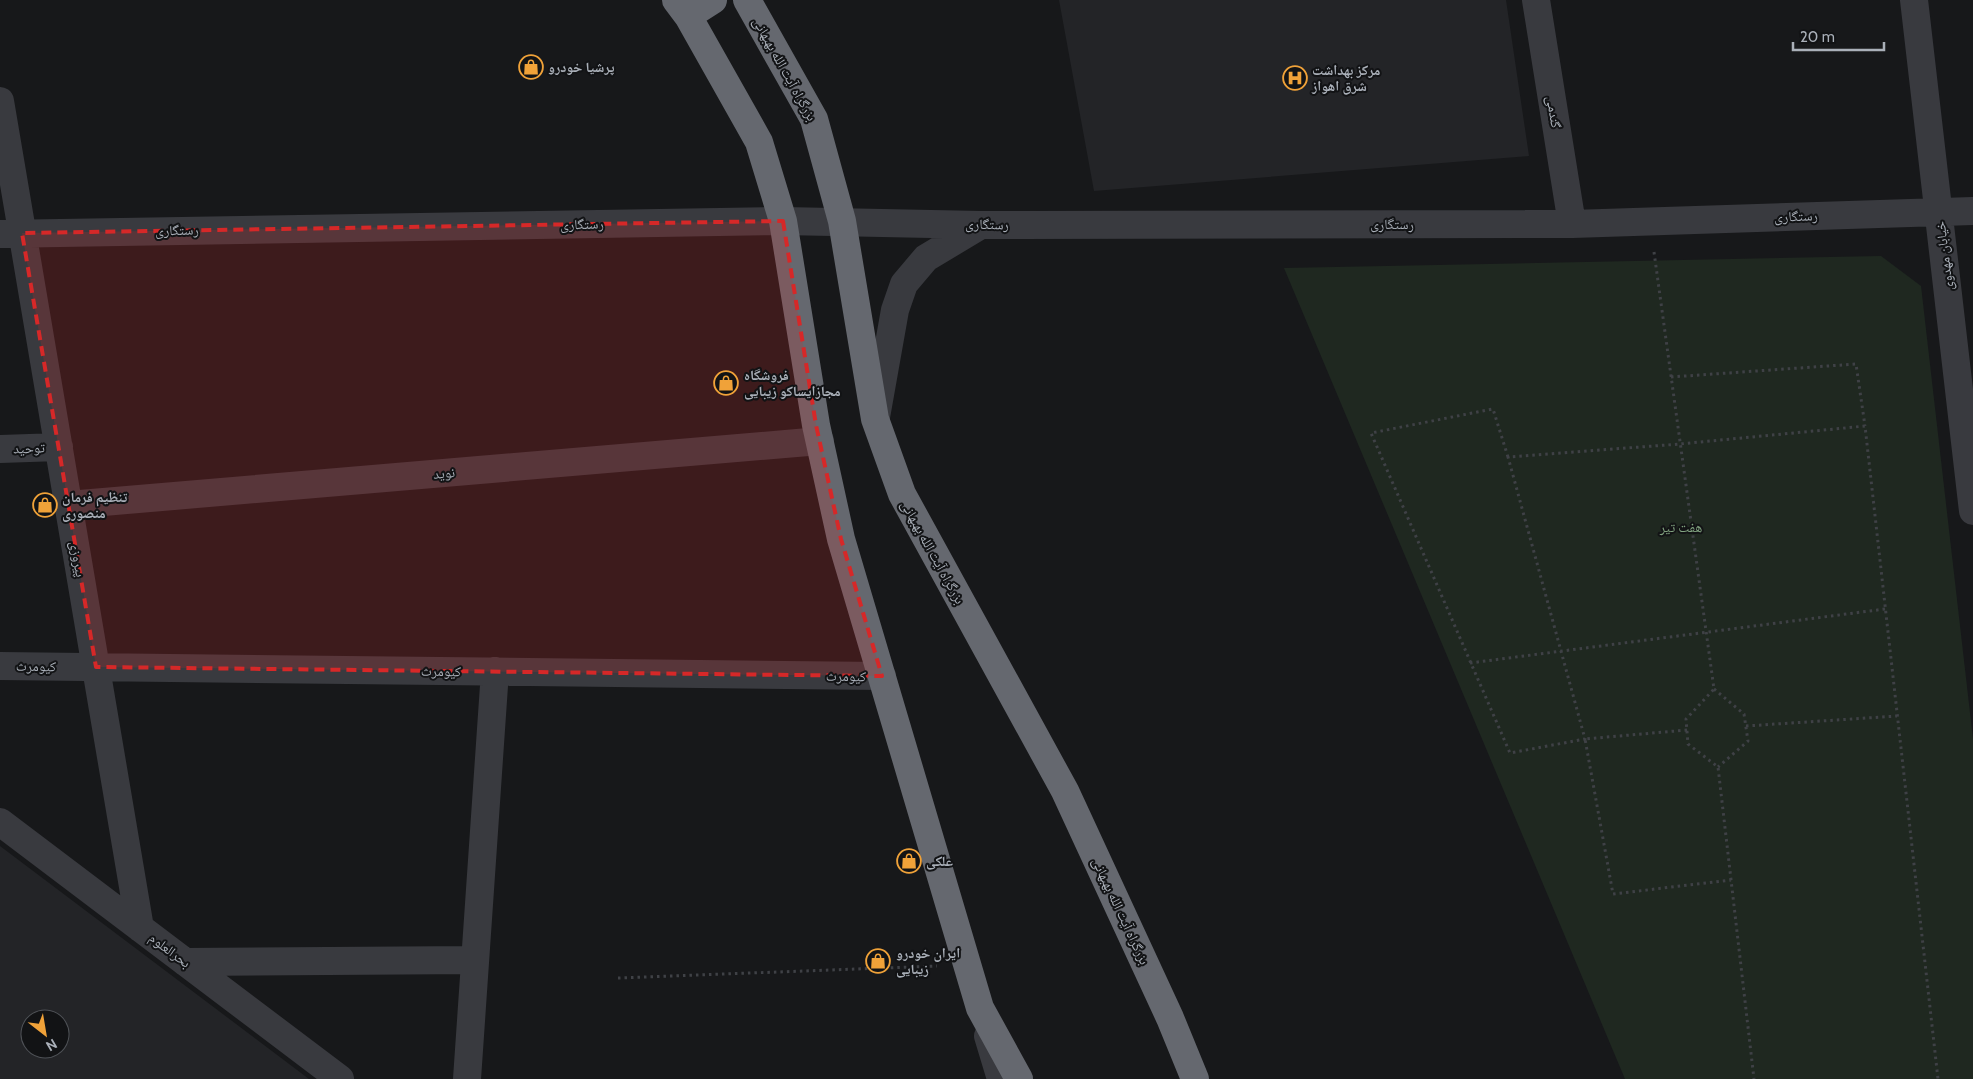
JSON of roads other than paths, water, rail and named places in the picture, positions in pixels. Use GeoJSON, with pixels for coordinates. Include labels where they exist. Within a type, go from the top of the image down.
{"type":"FeatureCollection","features":[{"type":"Feature","properties":{"kind":"highway"},"geometry":{"type":"LineString","coordinates":[[713,0],[682,8],[759,142],[783,220],[820,441],[841,539],[980,1008],[1019,1079]]}},
{"type":"Feature","properties":{"kind":"highway","name":"بزرگراه آیت الله بهبهانی"},"geometry":{"type":"LineString","coordinates":[[747,0],[814,118],[842,221],[876,419],[902,494],[1065,791],[1170,1018],[1195,1079]]}},
{"type":"Feature","properties":{"kind":"street","name":"گندمی"},"geometry":{"type":"LineString","coordinates":[[1536,0],[1572,224]]}},
{"type":"Feature","properties":{"kind":"street","name":"خیابان مهدوی"},"geometry":{"type":"LineString","coordinates":[[1914,0],[1938,212],[1965,370],[1973,510]]}},
{"type":"Feature","properties":{"kind":"street","name":"پیروزی"},"geometry":{"type":"LineString","coordinates":[[0,101],[11,233],[59,447],[140,928]]}},
{"type":"Feature","properties":{"kind":"street","name":"رستگاری"},"geometry":{"type":"LineString","coordinates":[[11,233],[783,220],[981,225],[1572,224],[1973,211]]}},
{"type":"Feature","properties":{"kind":"street"},"geometry":{"type":"LineString","coordinates":[[876,419],[895,310],[904,284],[926,258],[981,225]]}},
{"type":"Feature","properties":{"kind":"street","name":"نوید"},"geometry":{"type":"LineString","coordinates":[[68,505],[820,441]]}},
{"type":"Feature","properties":{"kind":"street","name":"توحید"},"geometry":{"type":"LineString","coordinates":[[0,449],[59,447]]}},
{"type":"Feature","properties":{"kind":"street","name":"کیومرث"},"geometry":{"type":"LineString","coordinates":[[0,666],[882,676]]}},
{"type":"Feature","properties":{"kind":"street"},"geometry":{"type":"LineString","coordinates":[[467,1079],[495,671]]}},
{"type":"Feature","properties":{"kind":"street","name":"بحرالعلوم"},"geometry":{"type":"LineString","coordinates":[[0,822],[340,1079]]}},
{"type":"Feature","properties":{"kind":"street"},"geometry":{"type":"LineString","coordinates":[[185,962],[475,960]]}},
{"type":"Feature","properties":{"kind":"street"},"geometry":{"type":"LineString","coordinates":[[980,1008],[1002,1079]]}},
{"type":"Feature","properties":{"kind":"place","name":"پرشيا خودرو"},"geometry":{"type":"Point","coordinates":[531,67]}},
{"type":"Feature","properties":{"kind":"place","name":"مرکز بهداشت شرق اهواز"},"geometry":{"type":"Point","coordinates":[1295,78]}},
{"type":"Feature","properties":{"kind":"place","name":"فروشگاه مجازایساکو زیبایی"},"geometry":{"type":"Point","coordinates":[726,383]}},
{"type":"Feature","properties":{"kind":"place","name":"تنظیم فرمان منصوری"},"geometry":{"type":"Point","coordinates":[45,505]}},
{"type":"Feature","properties":{"kind":"place","name":"علکی"},"geometry":{"type":"Point","coordinates":[909,861]}},
{"type":"Feature","properties":{"kind":"place","name":"ایران خودرو زیبایی"},"geometry":{"type":"Point","coordinates":[878,961]}},
{"type":"Feature","properties":{"kind":"park label","name":"هفت تیر"},"geometry":{"type":"Point","coordinates":[1681,527]}}]}
